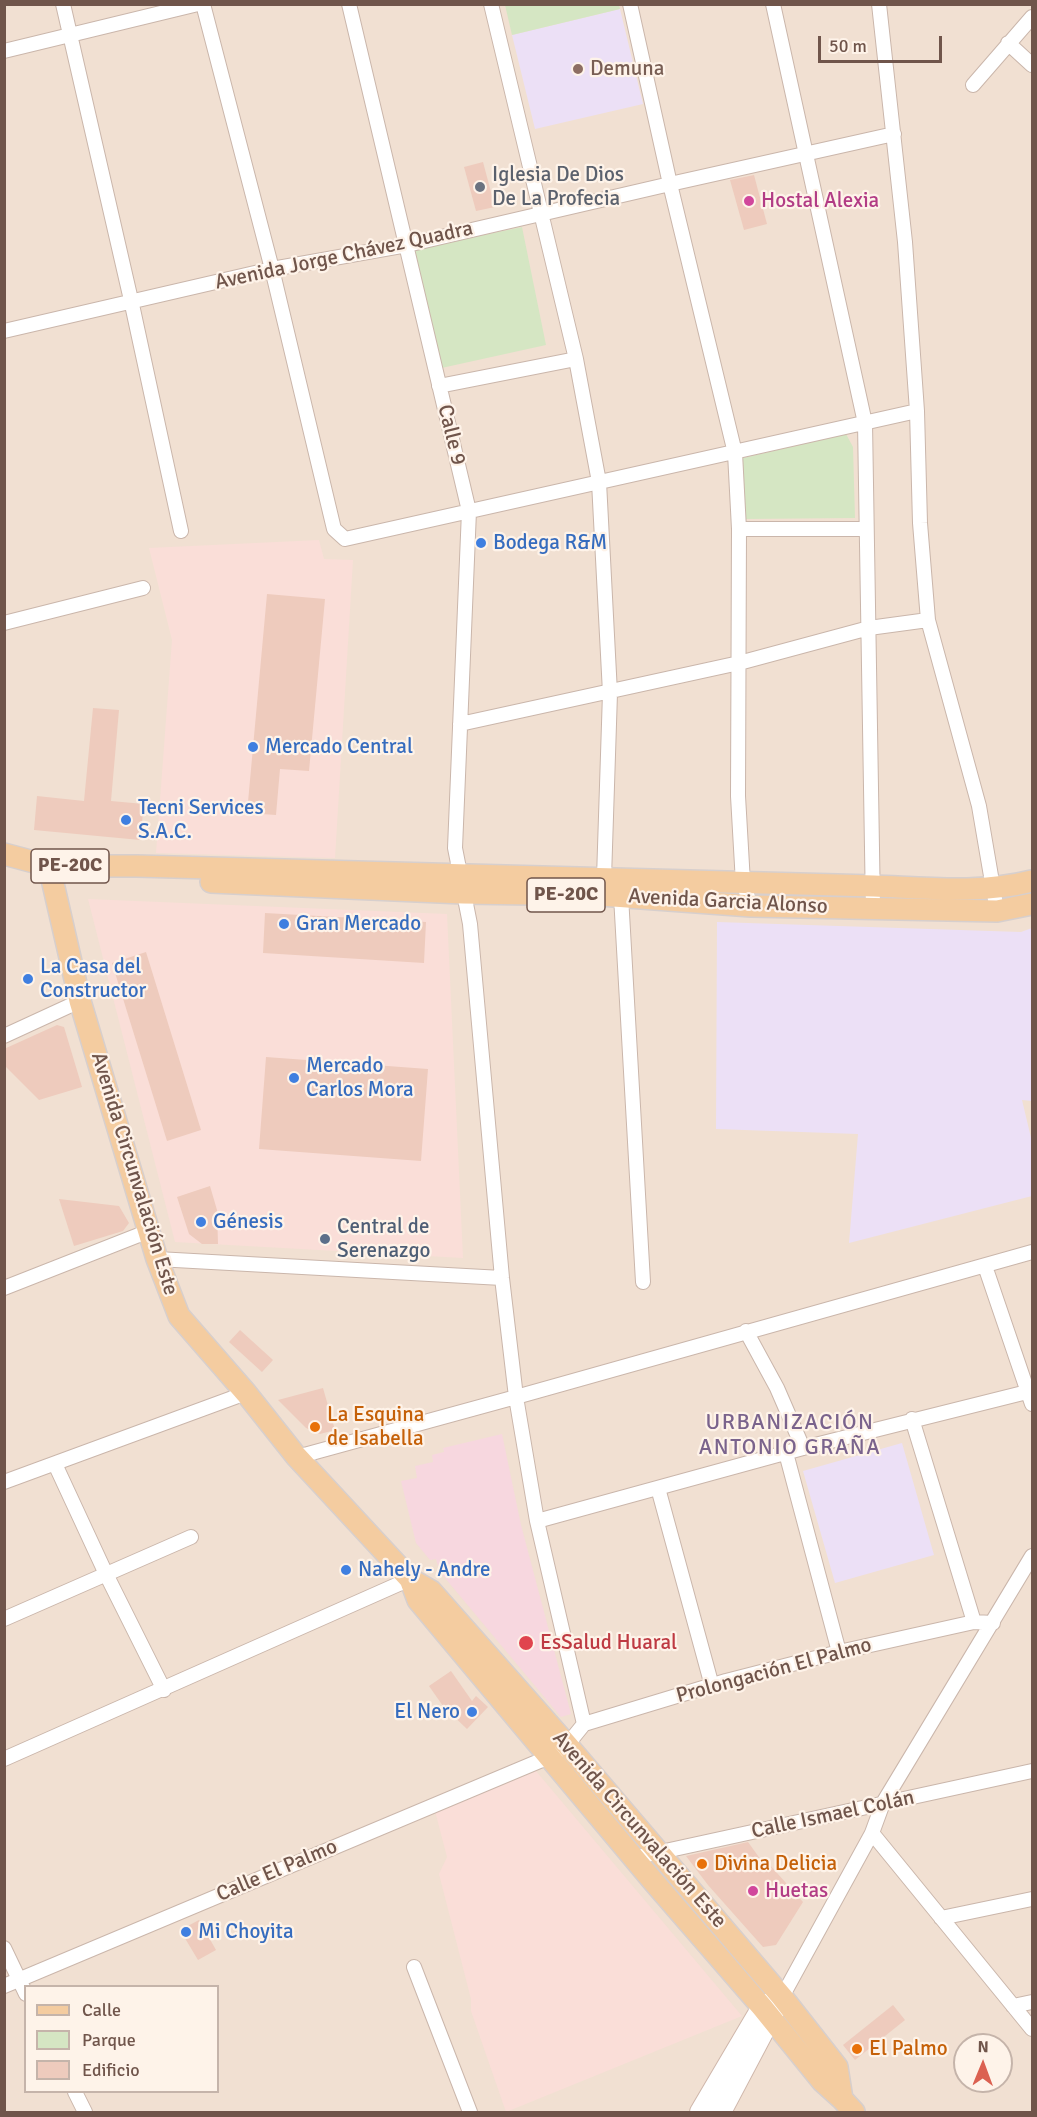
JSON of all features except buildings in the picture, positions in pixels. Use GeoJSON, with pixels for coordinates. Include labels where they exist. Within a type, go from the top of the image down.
{"type":"FeatureCollection","features":[{"type":"Feature","properties":{"kind":"main road","name":"Avenida Garcia Alonso"},"geometry":{"type":"LineString","coordinates":[[4,854],[49,866],[137,866],[197,881],[461,884],[604,878],[954,890],[994,888]]}},
{"type":"Feature","properties":{"kind":"main road","name":"Avenida Circunvalación Este"},"geometry":{"type":"LineString","coordinates":[[49,866],[80,1001],[157,1259],[178,1316],[246,1393],[297,1457],[410,1579],[431,1591],[558,1751],[633,1858],[822,2081],[848,2106]]}},
{"type":"Feature","properties":{"kind":"main road","name":"PE-20C"},"geometry":{"type":"LineString","coordinates":[[994,888],[1032,881]]}},
{"type":"Feature","properties":{"kind":"main road","name":"Avenida Garcia Alonso"},"geometry":{"type":"LineString","coordinates":[[461,884],[751,906],[997,911]]}},
{"type":"Feature","properties":{"kind":"main road","name":"PE-20C"},"geometry":{"type":"LineString","coordinates":[[997,911],[1032,904]]}},
{"type":"Feature","properties":{"kind":"main road","name":"Avenida Circunvalación Este"},"geometry":{"type":"LineString","coordinates":[[558,1751],[659,1853],[782,1997],[837,2067],[848,2106]]}},
{"type":"Feature","properties":{"kind":"street"},"geometry":{"type":"LineString","coordinates":[[63,4],[131,300],[180,531]]}},
{"type":"Feature","properties":{"kind":"street"},"geometry":{"type":"LineString","coordinates":[[4,51],[198,4]]}},
{"type":"Feature","properties":{"kind":"street"},"geometry":{"type":"LineString","coordinates":[[203,4],[272,269],[334,529],[345,539],[917,411]]}},
{"type":"Feature","properties":{"kind":"street","name":"Calle 9"},"geometry":{"type":"LineString","coordinates":[[349,4],[469,510],[455,848],[470,924],[502,1278],[516,1397],[537,1521],[584,1724]]}},
{"type":"Feature","properties":{"kind":"street"},"geometry":{"type":"LineString","coordinates":[[491,4],[576,360],[599,482],[610,693],[604,878]]}},
{"type":"Feature","properties":{"kind":"street"},"geometry":{"type":"LineString","coordinates":[[630,4],[669,184],[735,453],[739,529],[738,796],[743,883],[751,906]]}},
{"type":"Feature","properties":{"kind":"street"},"geometry":{"type":"LineString","coordinates":[[773,4],[866,423],[873,909]]}},
{"type":"Feature","properties":{"kind":"street"},"geometry":{"type":"LineString","coordinates":[[879,4],[905,242],[917,411],[920,523],[928,620],[979,806],[997,911]]}},
{"type":"Feature","properties":{"kind":"street"},"geometry":{"type":"LineString","coordinates":[[973,85],[1032,17]]}},
{"type":"Feature","properties":{"kind":"street"},"geometry":{"type":"LineString","coordinates":[[1008,43],[1032,65]]}},
{"type":"Feature","properties":{"kind":"street","name":"Avenida Jorge Chávez Quadra"},"geometry":{"type":"LineString","coordinates":[[4,330],[272,269],[407,245],[894,134]]}},
{"type":"Feature","properties":{"kind":"street"},"geometry":{"type":"LineString","coordinates":[[439,386],[576,360]]}},
{"type":"Feature","properties":{"kind":"street"},"geometry":{"type":"LineString","coordinates":[[739,529],[866,528]]}},
{"type":"Feature","properties":{"kind":"street"},"geometry":{"type":"LineString","coordinates":[[4,623],[143,588]]}},
{"type":"Feature","properties":{"kind":"street"},"geometry":{"type":"LineString","coordinates":[[460,724],[739,663],[869,628],[928,620]]}},
{"type":"Feature","properties":{"kind":"street"},"geometry":{"type":"LineString","coordinates":[[621,896],[643,1282]]}},
{"type":"Feature","properties":{"kind":"street"},"geometry":{"type":"LineString","coordinates":[[4,1036],[80,1001]]}},
{"type":"Feature","properties":{"kind":"street"},"geometry":{"type":"LineString","coordinates":[[4,1288],[149,1231]]}},
{"type":"Feature","properties":{"kind":"street"},"geometry":{"type":"LineString","coordinates":[[297,1457],[1032,1252]]}},
{"type":"Feature","properties":{"kind":"street"},"geometry":{"type":"LineString","coordinates":[[157,1259],[502,1278]]}},
{"type":"Feature","properties":{"kind":"street"},"geometry":{"type":"LineString","coordinates":[[537,1521],[912,1419],[1030,1398],[986,1266]]}},
{"type":"Feature","properties":{"kind":"street"},"geometry":{"type":"LineString","coordinates":[[746,1331],[777,1388],[803,1448]]}},
{"type":"Feature","properties":{"kind":"street"},"geometry":{"type":"LineString","coordinates":[[4,1482],[246,1393]]}},
{"type":"Feature","properties":{"kind":"street"},"geometry":{"type":"LineString","coordinates":[[912,1419],[974,1622]]}},
{"type":"Feature","properties":{"kind":"street"},"geometry":{"type":"LineString","coordinates":[[786,1453],[839,1653]]}},
{"type":"Feature","properties":{"kind":"street"},"geometry":{"type":"LineString","coordinates":[[55,1464],[106,1574],[164,1690]]}},
{"type":"Feature","properties":{"kind":"street"},"geometry":{"type":"LineString","coordinates":[[658,1488],[712,1686]]}},
{"type":"Feature","properties":{"kind":"street"},"geometry":{"type":"LineString","coordinates":[[4,1619],[191,1537]]}},
{"type":"Feature","properties":{"kind":"street"},"geometry":{"type":"LineString","coordinates":[[700,2112],[766,2013],[782,1997],[872,1833],[883,1803],[1032,1556]]}},
{"type":"Feature","properties":{"kind":"street"},"geometry":{"type":"LineString","coordinates":[[4,1759],[410,1579]]}},
{"type":"Feature","properties":{"kind":"street","name":"Prolongación El Palmo"},"geometry":{"type":"LineString","coordinates":[[584,1724],[712,1686],[839,1653],[974,1622],[993,1623]]}},
{"type":"Feature","properties":{"kind":"street"},"geometry":{"type":"LineString","coordinates":[[558,1751],[584,1724]]}},
{"type":"Feature","properties":{"kind":"street","name":"Calle El Palmo"},"geometry":{"type":"LineString","coordinates":[[4,1986],[558,1751]]}},
{"type":"Feature","properties":{"kind":"street","name":"Calle Ismael Colán"},"geometry":{"type":"LineString","coordinates":[[633,1858],[1032,1771]]}},
{"type":"Feature","properties":{"kind":"street"},"geometry":{"type":"LineString","coordinates":[[872,1833],[1032,2029]]}},
{"type":"Feature","properties":{"kind":"street"},"geometry":{"type":"LineString","coordinates":[[940,1918],[1032,1899]]}},
{"type":"Feature","properties":{"kind":"street"},"geometry":{"type":"LineString","coordinates":[[4,1948],[24,1990]]}},
{"type":"Feature","properties":{"kind":"street"},"geometry":{"type":"LineString","coordinates":[[414,1967],[470,2112]]}},
{"type":"Feature","properties":{"kind":"street"},"geometry":{"type":"LineString","coordinates":[[1013,2006],[1032,2002]]}},
{"type":"Feature","properties":{"kind":"street"},"geometry":{"type":"LineString","coordinates":[[721,2112],[766,2013]]}},
{"type":"Feature","properties":{"kind":"street"},"geometry":{"type":"LineString","coordinates":[[76,2093],[86,2112]]}},
{"type":"Feature","properties":{"kind":"shaded area"},"geometry":{"type":"Polygon","coordinates":[[[5,5],[1032,5],[1032,2112],[5,2112],[5,5]]]}},
{"type":"Feature","properties":{"kind":"shaded area","name":"Demuna"},"geometry":{"type":"Polygon","coordinates":[[[620,9],[643,104],[535,129],[512,35],[620,9]]]}},
{"type":"Feature","properties":{"kind":"shaded area","name":"Mercado Central"},"geometry":{"type":"Polygon","coordinates":[[[319,540],[324,559],[353,560],[335,858],[156,853],[172,640],[149,548],[319,540]]]}},
{"type":"Feature","properties":{"kind":"shaded area","name":"Mercado Carlos Mora"},"geometry":{"type":"Polygon","coordinates":[[[88,899],[447,914],[463,1258],[175,1242],[88,899]]]}},
{"type":"Feature","properties":{"kind":"shaded area"},"geometry":{"type":"Polygon","coordinates":[[[717,922],[1021,932],[1032,928],[1032,1101],[1022,1100],[1032,1142],[1032,1196],[849,1243],[858,1134],[716,1129],[717,922]]]}},
{"type":"Feature","properties":{"kind":"shaded area","name":"EsSalud Huaral"},"geometry":{"type":"Polygon","coordinates":[[[502,1434],[521,1525],[571,1714],[561,1717],[440,1572],[436,1559],[430,1560],[416,1543],[401,1481],[417,1478],[415,1466],[433,1462],[432,1455],[444,1452],[443,1448],[502,1434]]]}},
{"type":"Feature","properties":{"kind":"shaded area"},"geometry":{"type":"Polygon","coordinates":[[[902,1443],[934,1555],[835,1583],[803,1471],[902,1443]]]}},
{"type":"Feature","properties":{"kind":"shaded area"},"geometry":{"type":"Polygon","coordinates":[[[536,1771],[742,2016],[506,2112],[471,2011],[471,1999],[439,1874],[447,1857],[435,1811],[536,1771]]]}},
{"type":"Feature","properties":{"kind":"green space"},"geometry":{"type":"Polygon","coordinates":[[[505,5],[619,5],[620,9],[512,35],[505,5]]]}},
{"type":"Feature","properties":{"kind":"green space"},"geometry":{"type":"Polygon","coordinates":[[[522,227],[546,345],[437,369],[412,250],[522,227]]]}},
{"type":"Feature","properties":{"kind":"green space"},"geometry":{"type":"Polygon","coordinates":[[[846,434],[853,447],[855,518],[746,519],[737,511],[739,459],[846,434]]]}},
{"type":"Feature","properties":{"kind":"place","name":"Demuna"},"geometry":{"type":"Point","coordinates":[578,69]}},
{"type":"Feature","properties":{"kind":"place","name":"Iglesia De Dios De La Profecia"},"geometry":{"type":"Point","coordinates":[480,187]}},
{"type":"Feature","properties":{"kind":"place","name":"Hostal Alexia"},"geometry":{"type":"Point","coordinates":[749,201]}},
{"type":"Feature","properties":{"kind":"place","name":"Bodega R&M"},"geometry":{"type":"Point","coordinates":[481,543]}},
{"type":"Feature","properties":{"kind":"place","name":"Mercado Central"},"geometry":{"type":"Point","coordinates":[253,747]}},
{"type":"Feature","properties":{"kind":"place","name":"Tecni Services S.A.C."},"geometry":{"type":"Point","coordinates":[126,820]}},
{"type":"Feature","properties":{"kind":"place","name":"Gran Mercado"},"geometry":{"type":"Point","coordinates":[284,924]}},
{"type":"Feature","properties":{"kind":"place","name":"La Casa del Constructor"},"geometry":{"type":"Point","coordinates":[28,979]}},
{"type":"Feature","properties":{"kind":"place","name":"Mercado Carlos Mora"},"geometry":{"type":"Point","coordinates":[294,1078]}},
{"type":"Feature","properties":{"kind":"place","name":"Génesis"},"geometry":{"type":"Point","coordinates":[201,1222]}},
{"type":"Feature","properties":{"kind":"place","name":"Central de Serenazgo"},"geometry":{"type":"Point","coordinates":[325,1239]}},
{"type":"Feature","properties":{"kind":"place","name":"La Esquina de Isabella"},"geometry":{"type":"Point","coordinates":[315,1427]}},
{"type":"Feature","properties":{"kind":"place","name":"Nahely - Andre"},"geometry":{"type":"Point","coordinates":[346,1570]}},
{"type":"Feature","properties":{"kind":"place","name":"EsSalud Huaral"},"geometry":{"type":"Point","coordinates":[526,1643]}},
{"type":"Feature","properties":{"kind":"place","name":"El Nero"},"geometry":{"type":"Point","coordinates":[472,1712]}},
{"type":"Feature","properties":{"kind":"place","name":"Divina Delicia"},"geometry":{"type":"Point","coordinates":[702,1864]}},
{"type":"Feature","properties":{"kind":"place","name":"Huetas"},"geometry":{"type":"Point","coordinates":[753,1891]}},
{"type":"Feature","properties":{"kind":"place","name":"Mi Choyita"},"geometry":{"type":"Point","coordinates":[186,1932]}},
{"type":"Feature","properties":{"kind":"place","name":"El Palmo"},"geometry":{"type":"Point","coordinates":[857,2049]}},
{"type":"Feature","properties":{"kind":"district","name":"URBANIZACIÓN ANTONIO GRAÑA"},"geometry":{"type":"Point","coordinates":[790,1436]}}]}
